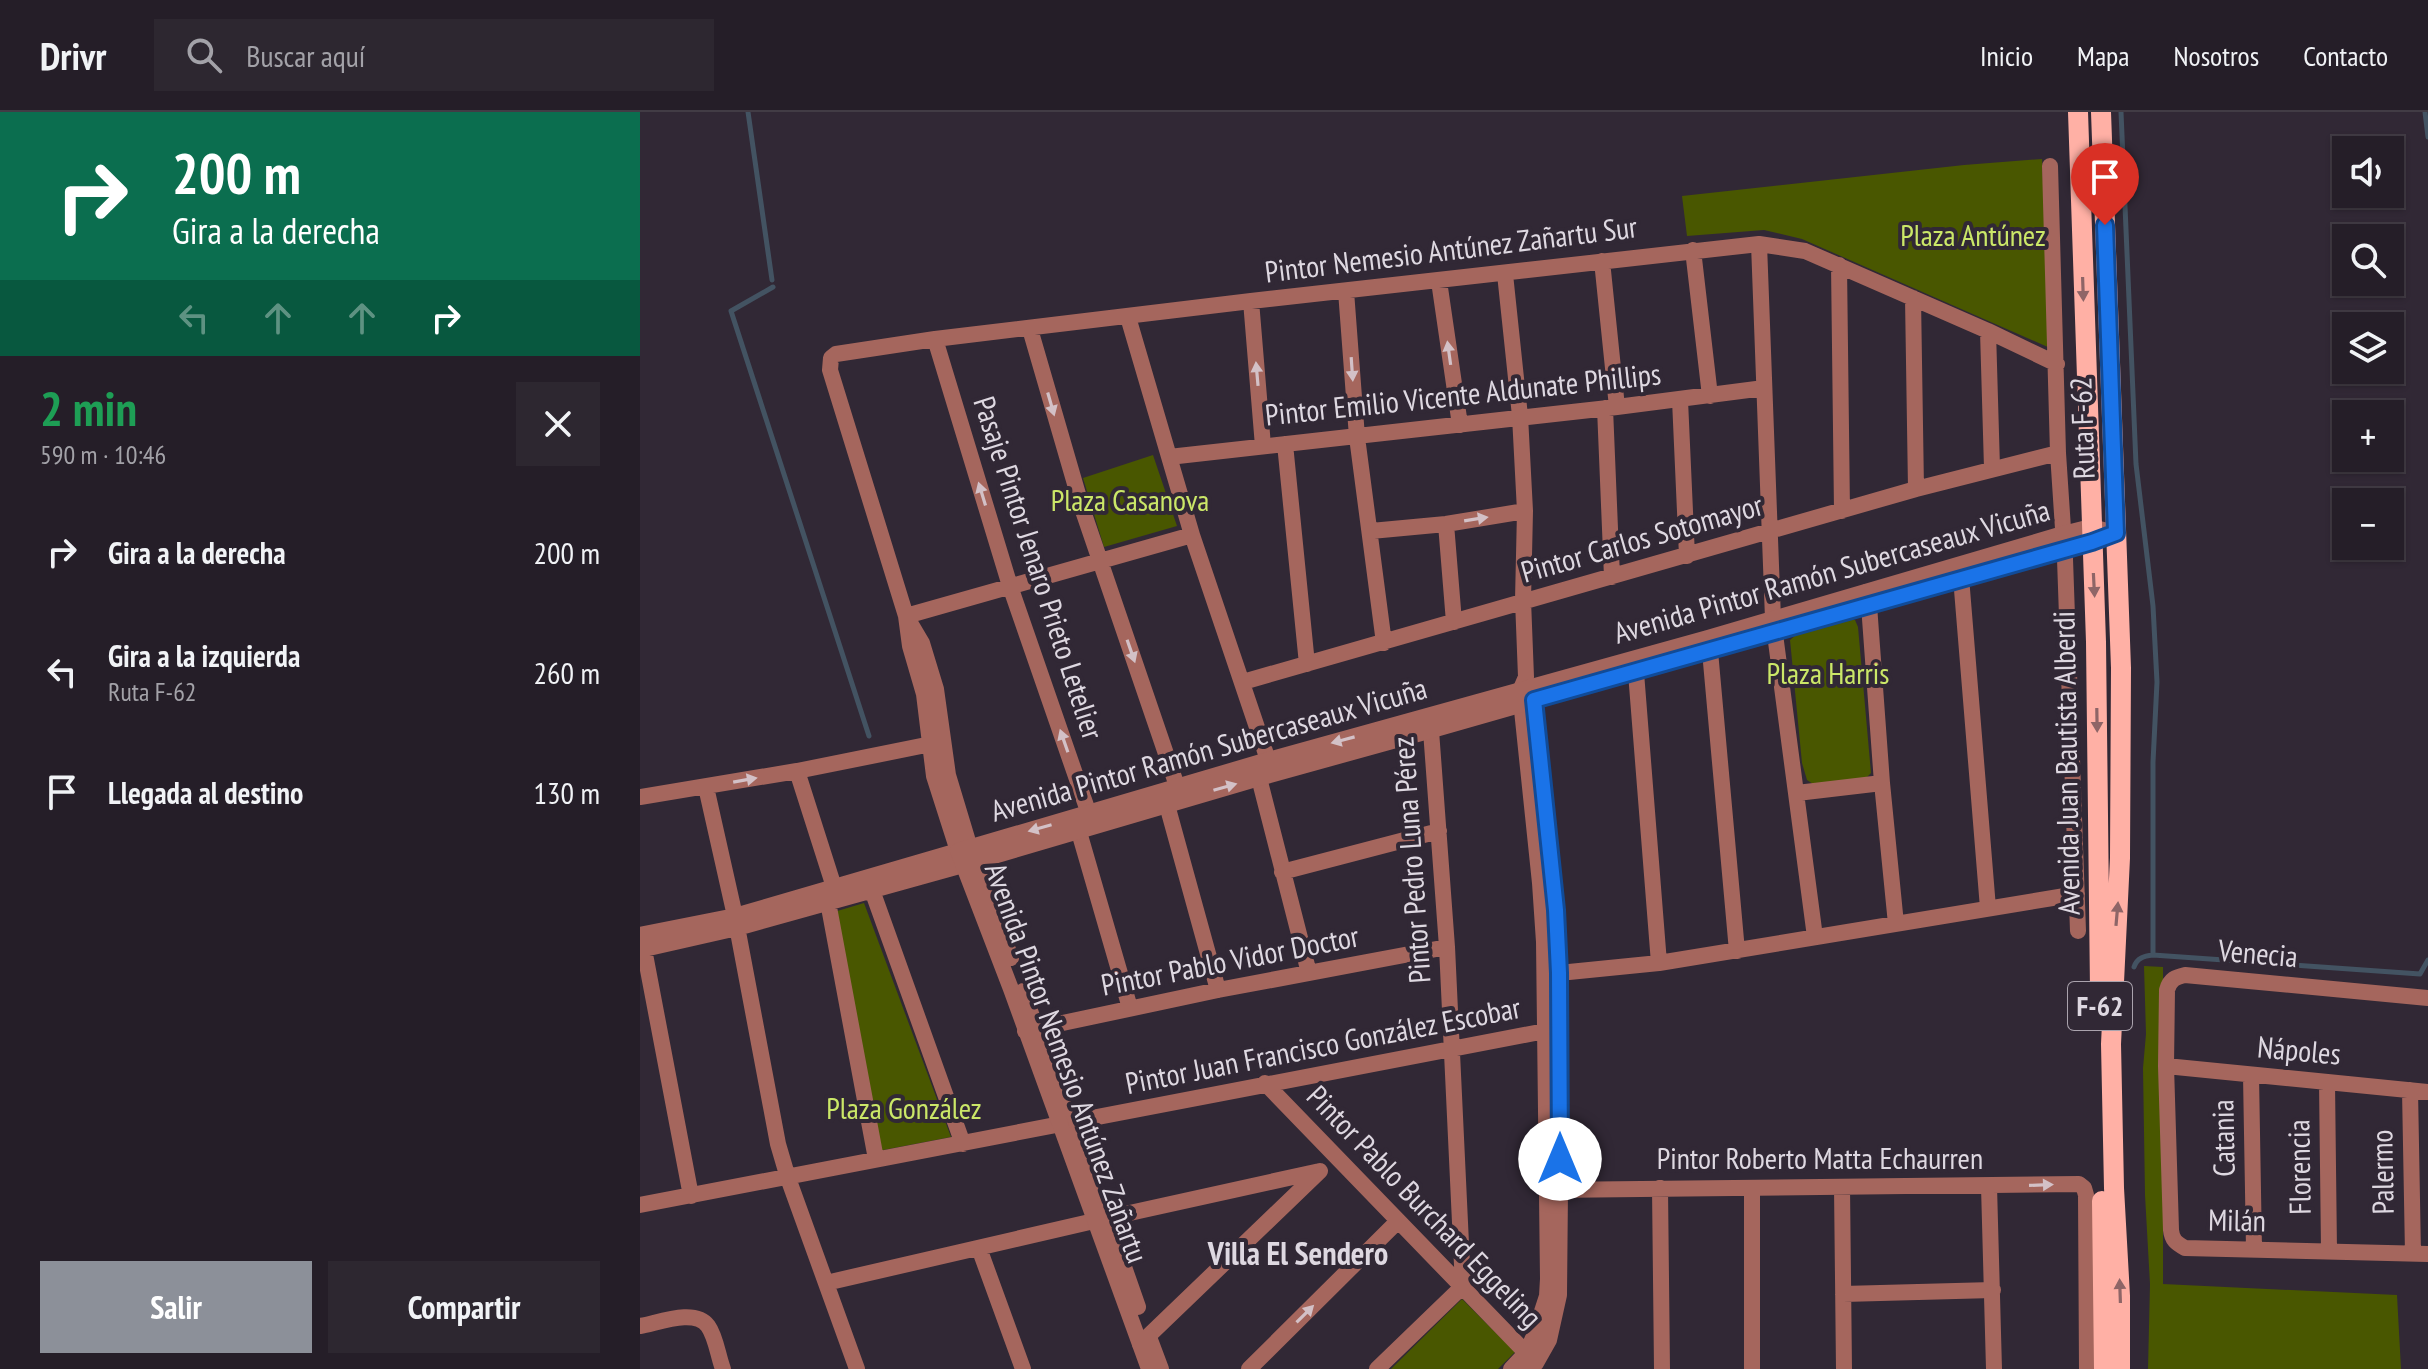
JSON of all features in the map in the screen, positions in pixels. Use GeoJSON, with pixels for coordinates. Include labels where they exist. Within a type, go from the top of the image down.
{"type":"FeatureCollection","features":[{"type":"Feature","properties":{"kind":"main road","name":"Avenida Juan Bautista Alberdi"},"geometry":{"type":"LineString","coordinates":[[2078,112],[2096,642],[2104,1369]]}},
{"type":"Feature","properties":{"kind":"main road","name":"Ruta F-62"},"geometry":{"type":"LineString","coordinates":[[2101,112],[2121,742]]}},
{"type":"Feature","properties":{"kind":"main road","name":"Avenida Juan Bautista Alberdi"},"geometry":{"type":"LineString","coordinates":[[2120,1369],[2111,1044],[2120,858],[2121,742]]}},
{"type":"Feature","properties":{"kind":"street","name":"Avenida Juan Bautista Alberdi"},"geometry":{"type":"LineString","coordinates":[[2050,166],[2058,453],[2078,931]]}},
{"type":"Feature","properties":{"kind":"street","name":"Pintor Nemesio Antúnez Zañartu Sur"},"geometry":{"type":"LineString","coordinates":[[906,616],[830,370],[831,358],[843,352],[1251,301],[1759,244],[1805,251],[2057,364]]}},
{"type":"Feature","properties":{"kind":"street"},"geometry":{"type":"LineString","coordinates":[[1759,244],[1774,625],[1815,937]]}},
{"type":"Feature","properties":{"kind":"street"},"geometry":{"type":"LineString","coordinates":[[1693,250],[1710,396]]}},
{"type":"Feature","properties":{"kind":"street"},"geometry":{"type":"LineString","coordinates":[[1602,261],[1611,408],[1612,577]]}},
{"type":"Feature","properties":{"kind":"street"},"geometry":{"type":"LineString","coordinates":[[1839,265],[1842,511]]}},
{"type":"Feature","properties":{"kind":"street"},"geometry":{"type":"LineString","coordinates":[[1505,274],[1520,416],[1525,511],[1523,600],[1527,692],[1540,883],[1552,973],[1554,1190]]}},
{"type":"Feature","properties":{"kind":"street"},"geometry":{"type":"LineString","coordinates":[[1439,281],[1460,425]]}},
{"type":"Feature","properties":{"kind":"street"},"geometry":{"type":"LineString","coordinates":[[1346,291],[1357,437],[1384,643]]}},
{"type":"Feature","properties":{"kind":"street"},"geometry":{"type":"LineString","coordinates":[[1913,298],[1916,489]]}},
{"type":"Feature","properties":{"kind":"street"},"geometry":{"type":"LineString","coordinates":[[1251,301],[1263,446]]}},
{"type":"Feature","properties":{"kind":"street"},"geometry":{"type":"LineString","coordinates":[[1128,317],[1192,535],[1268,760],[1259,778],[1309,973]]}},
{"type":"Feature","properties":{"kind":"street"},"geometry":{"type":"LineString","coordinates":[[1030,329],[1099,561],[1177,786],[1167,805],[1218,990]]}},
{"type":"Feature","properties":{"kind":"street"},"geometry":{"type":"LineString","coordinates":[[1988,331],[1992,468]]}},
{"type":"Feature","properties":{"kind":"street","name":"Pasaje Pintor Jenaro Prieto Letelier"},"geometry":{"type":"LineString","coordinates":[[935,339],[1010,586],[1089,814]]}},
{"type":"Feature","properties":{"kind":"street","name":"Pintor Emilio Vicente Aldunate Phillips"},"geometry":{"type":"LineString","coordinates":[[1169,457],[1764,388]]}},
{"type":"Feature","properties":{"kind":"street"},"geometry":{"type":"LineString","coordinates":[[1680,400],[1687,556]]}},
{"type":"Feature","properties":{"kind":"street"},"geometry":{"type":"LineString","coordinates":[[1285,444],[1307,664]]}},
{"type":"Feature","properties":{"kind":"street","name":"Pintor Carlos Sotomayor"},"geometry":{"type":"LineString","coordinates":[[1243,682],[1916,489],[2058,453]]}},
{"type":"Feature","properties":{"kind":"street"},"geometry":{"type":"LineString","coordinates":[[1371,531],[1446,524],[1525,511]]}},
{"type":"Feature","properties":{"kind":"street"},"geometry":{"type":"LineString","coordinates":[[1446,524],[1454,622]]}},
{"type":"Feature","properties":{"kind":"street","name":"Avenida Pintor Ramón Subercaseaux Vicuña"},"geometry":{"type":"LineString","coordinates":[[967,856],[1079,832],[1527,692],[1710,644],[2064,541],[2116,533]]}},
{"type":"Feature","properties":{"kind":"street"},"geometry":{"type":"LineString","coordinates":[[906,616],[1192,535]]}},
{"type":"Feature","properties":{"kind":"street"},"geometry":{"type":"LineString","coordinates":[[1960,571],[1988,908]]}},
{"type":"Feature","properties":{"kind":"street"},"geometry":{"type":"LineString","coordinates":[[1868,598],[1896,924]]}},
{"type":"Feature","properties":{"kind":"street","name":"Avenida Pintor Nemesio Antúnez Zañartu"},"geometry":{"type":"LineString","coordinates":[[906,616],[910,646],[924,694],[934,776],[967,856],[1101,1219],[1144,1340],[1149,1369]]}},
{"type":"Feature","properties":{"kind":"street","name":"Avenida Pintor Nemesio Antúnez Zañartu"},"geometry":{"type":"LineString","coordinates":[[906,616],[922,643],[936,689],[948,775],[967,856]]}},
{"type":"Feature","properties":{"kind":"street"},"geometry":{"type":"LineString","coordinates":[[1710,644],[1737,951]]}},
{"type":"Feature","properties":{"kind":"street"},"geometry":{"type":"LineString","coordinates":[[1635,665],[1659,963]]}},
{"type":"Feature","properties":{"kind":"street","name":"Avenida Pintor Ramón Subercaseaux Vicuña"},"geometry":{"type":"LineString","coordinates":[[641,937],[736,922],[967,856],[1177,786],[1268,760],[1431,723]]}},
{"type":"Feature","properties":{"kind":"street","name":"Pintor Pedro Luna Pérez"},"geometry":{"type":"LineString","coordinates":[[1431,723],[1447,947],[1463,1286]]}},
{"type":"Feature","properties":{"kind":"street"},"geometry":{"type":"LineString","coordinates":[[640,797],[797,771],[931,744]]}},
{"type":"Feature","properties":{"kind":"street"},"geometry":{"type":"LineString","coordinates":[[797,771],[831,895],[876,1159]]}},
{"type":"Feature","properties":{"kind":"street"},"geometry":{"type":"LineString","coordinates":[[1797,793],[1882,783]]}},
{"type":"Feature","properties":{"kind":"street"},"geometry":{"type":"LineString","coordinates":[[706,787],[736,922],[778,1144],[857,1369]]}},
{"type":"Feature","properties":{"kind":"street"},"geometry":{"type":"LineString","coordinates":[[1089,814],[1079,832],[1130,1008]]}},
{"type":"Feature","properties":{"kind":"street"},"geometry":{"type":"LineString","coordinates":[[1282,872],[1439,831]]}},
{"type":"Feature","properties":{"kind":"street"},"geometry":{"type":"LineString","coordinates":[[869,884],[963,1144]]}},
{"type":"Feature","properties":{"kind":"street"},"geometry":{"type":"LineString","coordinates":[[1552,973],[1659,963],[2077,894]]}},
{"type":"Feature","properties":{"kind":"street"},"geometry":{"type":"LineString","coordinates":[[641,937],[691,1196]]}},
{"type":"Feature","properties":{"kind":"street","name":"Pintor Pablo Vidor Doctor"},"geometry":{"type":"LineString","coordinates":[[1031,1030],[1218,990],[1447,947]]}},
{"type":"Feature","properties":{"kind":"street"},"geometry":{"type":"LineString","coordinates":[[1511,1369],[1534,1364],[1549,1340],[1559,1295],[1545,1031],[1552,973]]}},
{"type":"Feature","properties":{"kind":"street","name":"Venecia"},"geometry":{"type":"LineString","coordinates":[[2166,1066],[2167,990],[2171,980],[2177,977],[2185,975],[2428,998]]}},
{"type":"Feature","properties":{"kind":"street","name":"Pintor Juan Francisco González Escobar"},"geometry":{"type":"LineString","coordinates":[[640,1205],[1545,1031]]}},
{"type":"Feature","properties":{"kind":"street","name":"Nápoles"},"geometry":{"type":"LineString","coordinates":[[2166,1066],[2428,1092]]}},
{"type":"Feature","properties":{"kind":"street","name":"Milán"},"geometry":{"type":"LineString","coordinates":[[2166,1066],[2172,1237],[2175,1242],[2185,1248],[2420,1254]]}},
{"type":"Feature","properties":{"kind":"street","name":"Catania"},"geometry":{"type":"LineString","coordinates":[[2251,1075],[2254,1249]]}},
{"type":"Feature","properties":{"kind":"street","name":"Florencia"},"geometry":{"type":"LineString","coordinates":[[2327,1082],[2329,1251]]}},
{"type":"Feature","properties":{"kind":"street","name":"Pintor Pablo Burchard Eggeling"},"geometry":{"type":"LineString","coordinates":[[1265,1083],[1463,1286],[1534,1364]]}},
{"type":"Feature","properties":{"kind":"street","name":"Palermo"},"geometry":{"type":"LineString","coordinates":[[2410,1090],[2420,1254]]}},
{"type":"Feature","properties":{"kind":"street"},"geometry":{"type":"LineString","coordinates":[[1144,1340],[1336,1156]]}},
{"type":"Feature","properties":{"kind":"street"},"geometry":{"type":"LineString","coordinates":[[826,1283],[1320,1171]]}},
{"type":"Feature","properties":{"kind":"street","name":"Pintor Roberto Matta Echaurren"},"geometry":{"type":"LineString","coordinates":[[1554,1190],[2079,1184],[2086,1195],[2087,1369]]}},
{"type":"Feature","properties":{"kind":"street"},"geometry":{"type":"LineString","coordinates":[[1989,1186],[1994,1369]]}},
{"type":"Feature","properties":{"kind":"street"},"geometry":{"type":"LineString","coordinates":[[1842,1187],[1844,1369]]}},
{"type":"Feature","properties":{"kind":"street"},"geometry":{"type":"LineString","coordinates":[[1660,1188],[1662,1369]]}},
{"type":"Feature","properties":{"kind":"street"},"geometry":{"type":"LineString","coordinates":[[1752,1189],[1752,1369]]}},
{"type":"Feature","properties":{"kind":"street"},"geometry":{"type":"LineString","coordinates":[[1249,1369],[1398,1221]]}},
{"type":"Feature","properties":{"kind":"street"},"geometry":{"type":"LineString","coordinates":[[979,1248],[1018,1368]]}},
{"type":"Feature","properties":{"kind":"street"},"geometry":{"type":"LineString","coordinates":[[1377,1369],[1463,1286]]}},
{"type":"Feature","properties":{"kind":"street"},"geometry":{"type":"LineString","coordinates":[[1843,1294],[1993,1290]]}},
{"type":"Feature","properties":{"kind":"street"},"geometry":{"type":"LineString","coordinates":[[640,1326],[688,1317],[702,1320],[710,1330],[723,1369]]}},
{"type":"Feature","properties":{"kind":"street","name":"Avenida Pintor Nemesio Antúnez Zañartu"},"geometry":{"type":"LineString","coordinates":[[1144,1340],[1161,1369]]}},
{"type":"Feature","properties":{"kind":"green space","name":"Plaza Antúnez"},"geometry":{"type":"Polygon","coordinates":[[[2042,159],[2050,348],[1802,239],[1764,230],[1687,236],[1682,196],[2042,159]]]}},
{"type":"Feature","properties":{"kind":"green space","name":"Plaza Casanova"},"geometry":{"type":"Polygon","coordinates":[[[1153,455],[1177,526],[1104,547],[1083,478],[1153,455]]]}},
{"type":"Feature","properties":{"kind":"green space","name":"Plaza Harris"},"geometry":{"type":"Polygon","coordinates":[[[1855,620],[1858,627],[1871,773],[1865,779],[1813,784],[1807,780],[1802,763],[1790,640],[1797,634],[1855,620]]]}},
{"type":"Feature","properties":{"kind":"green space","name":"Plaza González"},"geometry":{"type":"Polygon","coordinates":[[[864,903],[951,1137],[878,1151],[834,912],[864,903]]]}},
{"type":"Feature","properties":{"kind":"green space"},"geometry":{"type":"Polygon","coordinates":[[[2144,966],[2163,967],[2163,1284],[2397,1295],[2401,1369],[2148,1369],[2150,1284],[2145,1195],[2144,966]]]}},
{"type":"Feature","properties":{"kind":"green space"},"geometry":{"type":"Polygon","coordinates":[[[1462,1299],[1515,1352],[1498,1369],[1391,1369],[1462,1299]]]}},
{"type":"Feature","properties":{"kind":"waterway"},"geometry":{"type":"LineString","coordinates":[[748,112],[772,280]]}},
{"type":"Feature","properties":{"kind":"waterway"},"geometry":{"type":"LineString","coordinates":[[2121,112],[2136,464],[2153,606],[2157,682],[2153,762],[2153,955]]}},
{"type":"Feature","properties":{"kind":"waterway"},"geometry":{"type":"LineString","coordinates":[[2425,112],[2428,137]]}},
{"type":"Feature","properties":{"kind":"waterway"},"geometry":{"type":"LineString","coordinates":[[773,287],[731,311],[869,736]]}},
{"type":"Feature","properties":{"kind":"waterway"},"geometry":{"type":"LineString","coordinates":[[2134,967],[2141,958],[2153,955],[2420,974],[2428,960]]}},
{"type":"Feature","properties":{"kind":"district","name":"Villa El Sendero"},"geometry":{"type":"Point","coordinates":[1298,1254]}},
{"type":"Feature","properties":{"kind":"route"},"geometry":{"type":"LineString","coordinates":[[1560,1159],[1556,910],[1534,700],[2116,533],[2105,225]]}}]}
